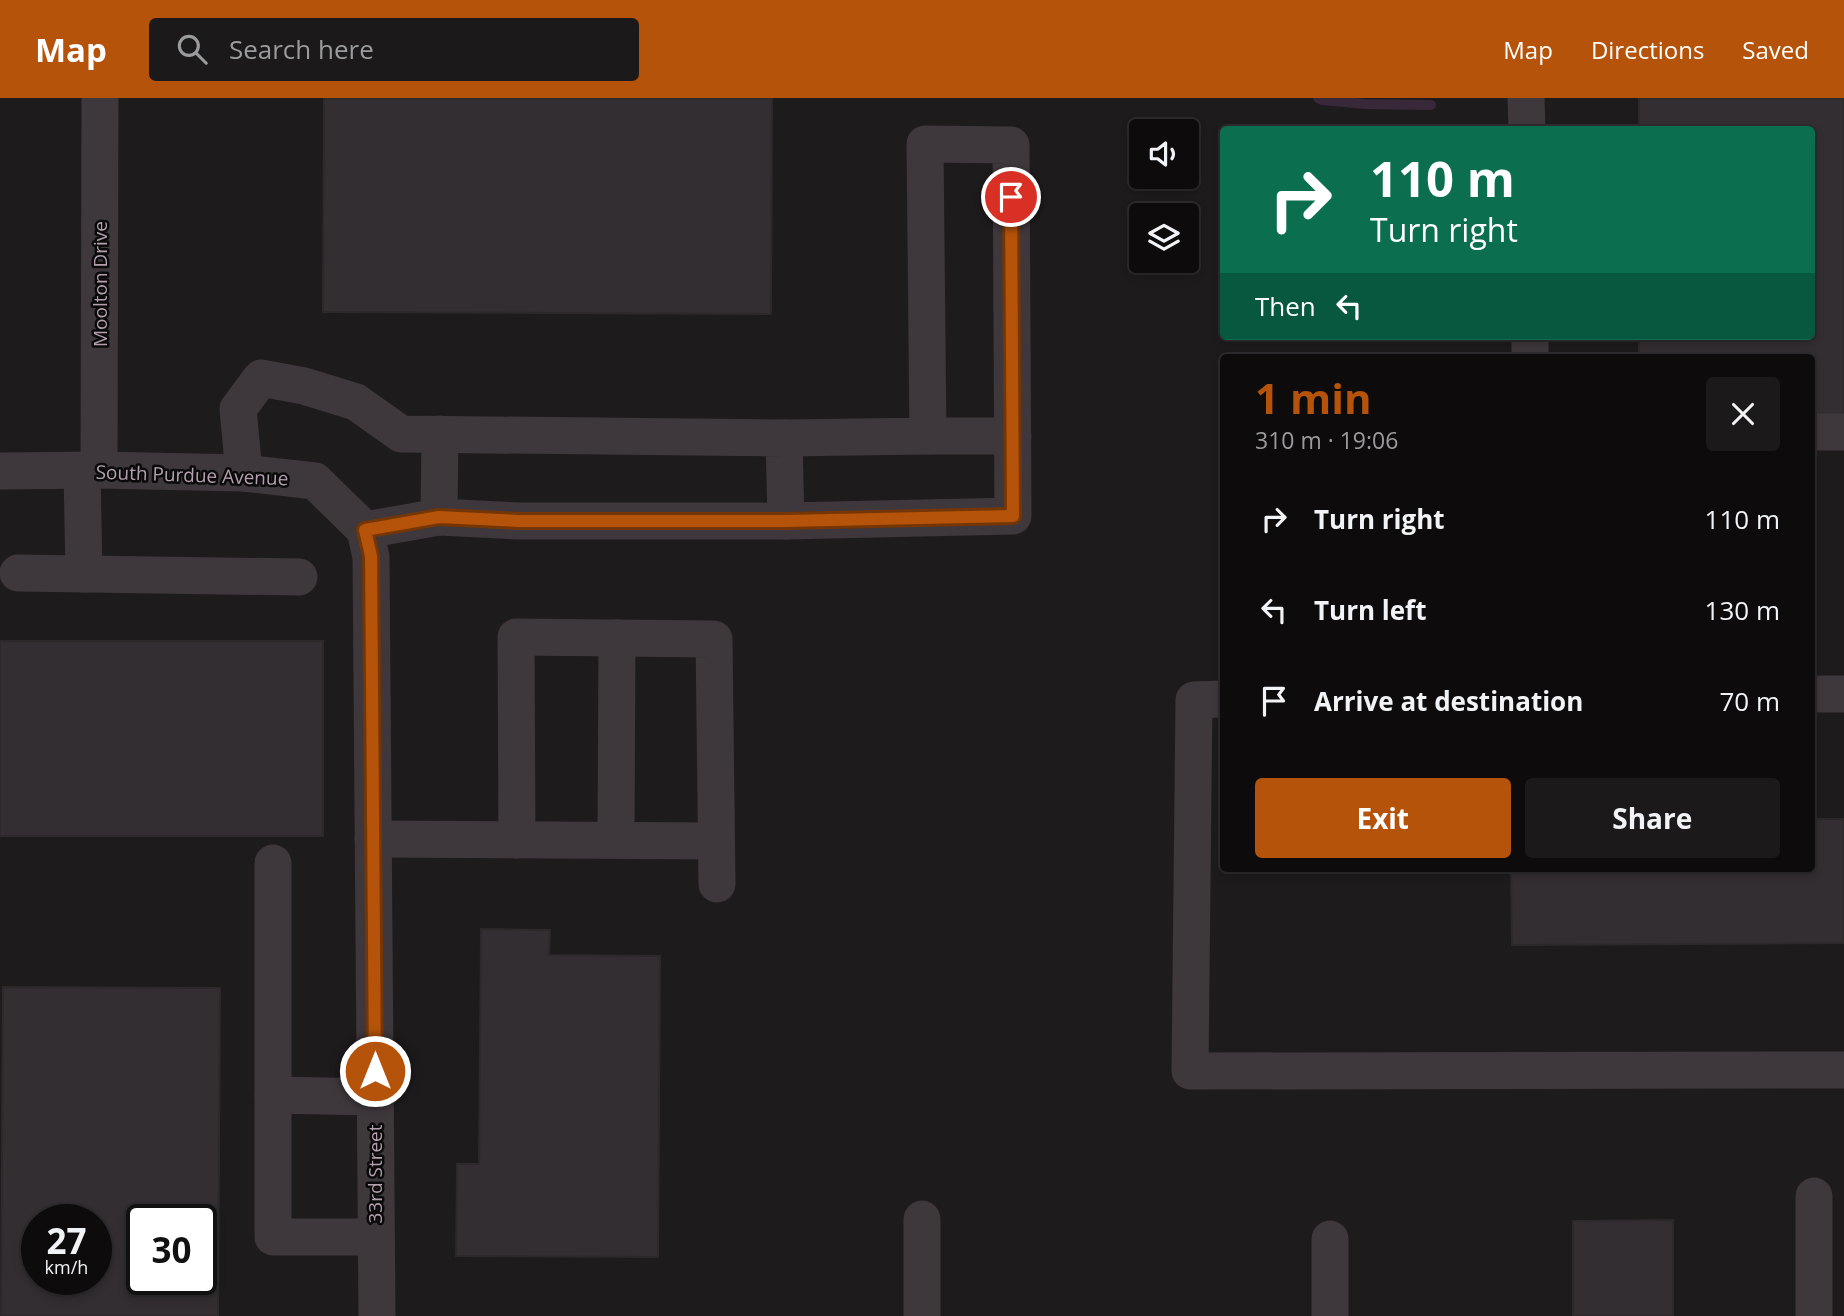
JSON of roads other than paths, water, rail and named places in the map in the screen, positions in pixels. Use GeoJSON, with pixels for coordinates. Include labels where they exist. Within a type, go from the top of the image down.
{"type":"FeatureCollection","features":[{"type":"Feature","properties":{"kind":"street","name":"Moolton Drive"},"geometry":{"type":"LineString","coordinates":[[84,574],[90,470],[100,98]]}},
{"type":"Feature","properties":{"kind":"street"},"geometry":{"type":"LineString","coordinates":[[1527,98],[1527,126]]}},
{"type":"Feature","properties":{"kind":"street"},"geometry":{"type":"LineString","coordinates":[[365,530],[439,517],[519,521],[786,521],[1013,516],[1011,145],[925,144],[928,436]]}},
{"type":"Feature","properties":{"kind":"street"},"geometry":{"type":"LineString","coordinates":[[244,473],[238,409],[261,379],[304,386],[356,402],[401,434],[784,438],[1013,436]]}},
{"type":"Feature","properties":{"kind":"street"},"geometry":{"type":"LineString","coordinates":[[1815,432],[1844,432]]}},
{"type":"Feature","properties":{"kind":"street"},"geometry":{"type":"LineString","coordinates":[[439,517],[440,434]]}},
{"type":"Feature","properties":{"kind":"street"},"geometry":{"type":"LineString","coordinates":[[784,438],[786,521]]}},
{"type":"Feature","properties":{"kind":"street","name":"South Purdue Avenue"},"geometry":{"type":"LineString","coordinates":[[0,471],[244,473],[315,481],[365,530]]}},
{"type":"Feature","properties":{"kind":"street","name":"33rd Street"},"geometry":{"type":"LineString","coordinates":[[365,530],[371,556],[377,1316]]}},
{"type":"Feature","properties":{"kind":"street"},"geometry":{"type":"LineString","coordinates":[[18,573],[299,577]]}},
{"type":"Feature","properties":{"kind":"street"},"geometry":{"type":"LineString","coordinates":[[517,840],[516,637],[714,639],[717,884]]}},
{"type":"Feature","properties":{"kind":"street"},"geometry":{"type":"LineString","coordinates":[[616,840],[617,639]]}},
{"type":"Feature","properties":{"kind":"street"},"geometry":{"type":"LineString","coordinates":[[1815,694],[1844,694]]}},
{"type":"Feature","properties":{"kind":"street"},"geometry":{"type":"LineString","coordinates":[[1220,699],[1194,700],[1190,1071],[1844,1070]]}},
{"type":"Feature","properties":{"kind":"street"},"geometry":{"type":"LineString","coordinates":[[373,839],[716,841]]}},
{"type":"Feature","properties":{"kind":"street"},"geometry":{"type":"LineString","coordinates":[[273,863],[273,1237],[376,1237]]}},
{"type":"Feature","properties":{"kind":"street"},"geometry":{"type":"LineString","coordinates":[[273,1095],[375,1097]]}},
{"type":"Feature","properties":{"kind":"street"},"geometry":{"type":"LineString","coordinates":[[1814,1196],[1814,1316]]}},
{"type":"Feature","properties":{"kind":"street"},"geometry":{"type":"LineString","coordinates":[[922,1219],[922,1316]]}},
{"type":"Feature","properties":{"kind":"street"},"geometry":{"type":"LineString","coordinates":[[1330,1239],[1331,1316]]}},
{"type":"Feature","properties":{"kind":"waterway"},"geometry":{"type":"LineString","coordinates":[[1318,98],[1365,104],[1431,105]]}}]}
